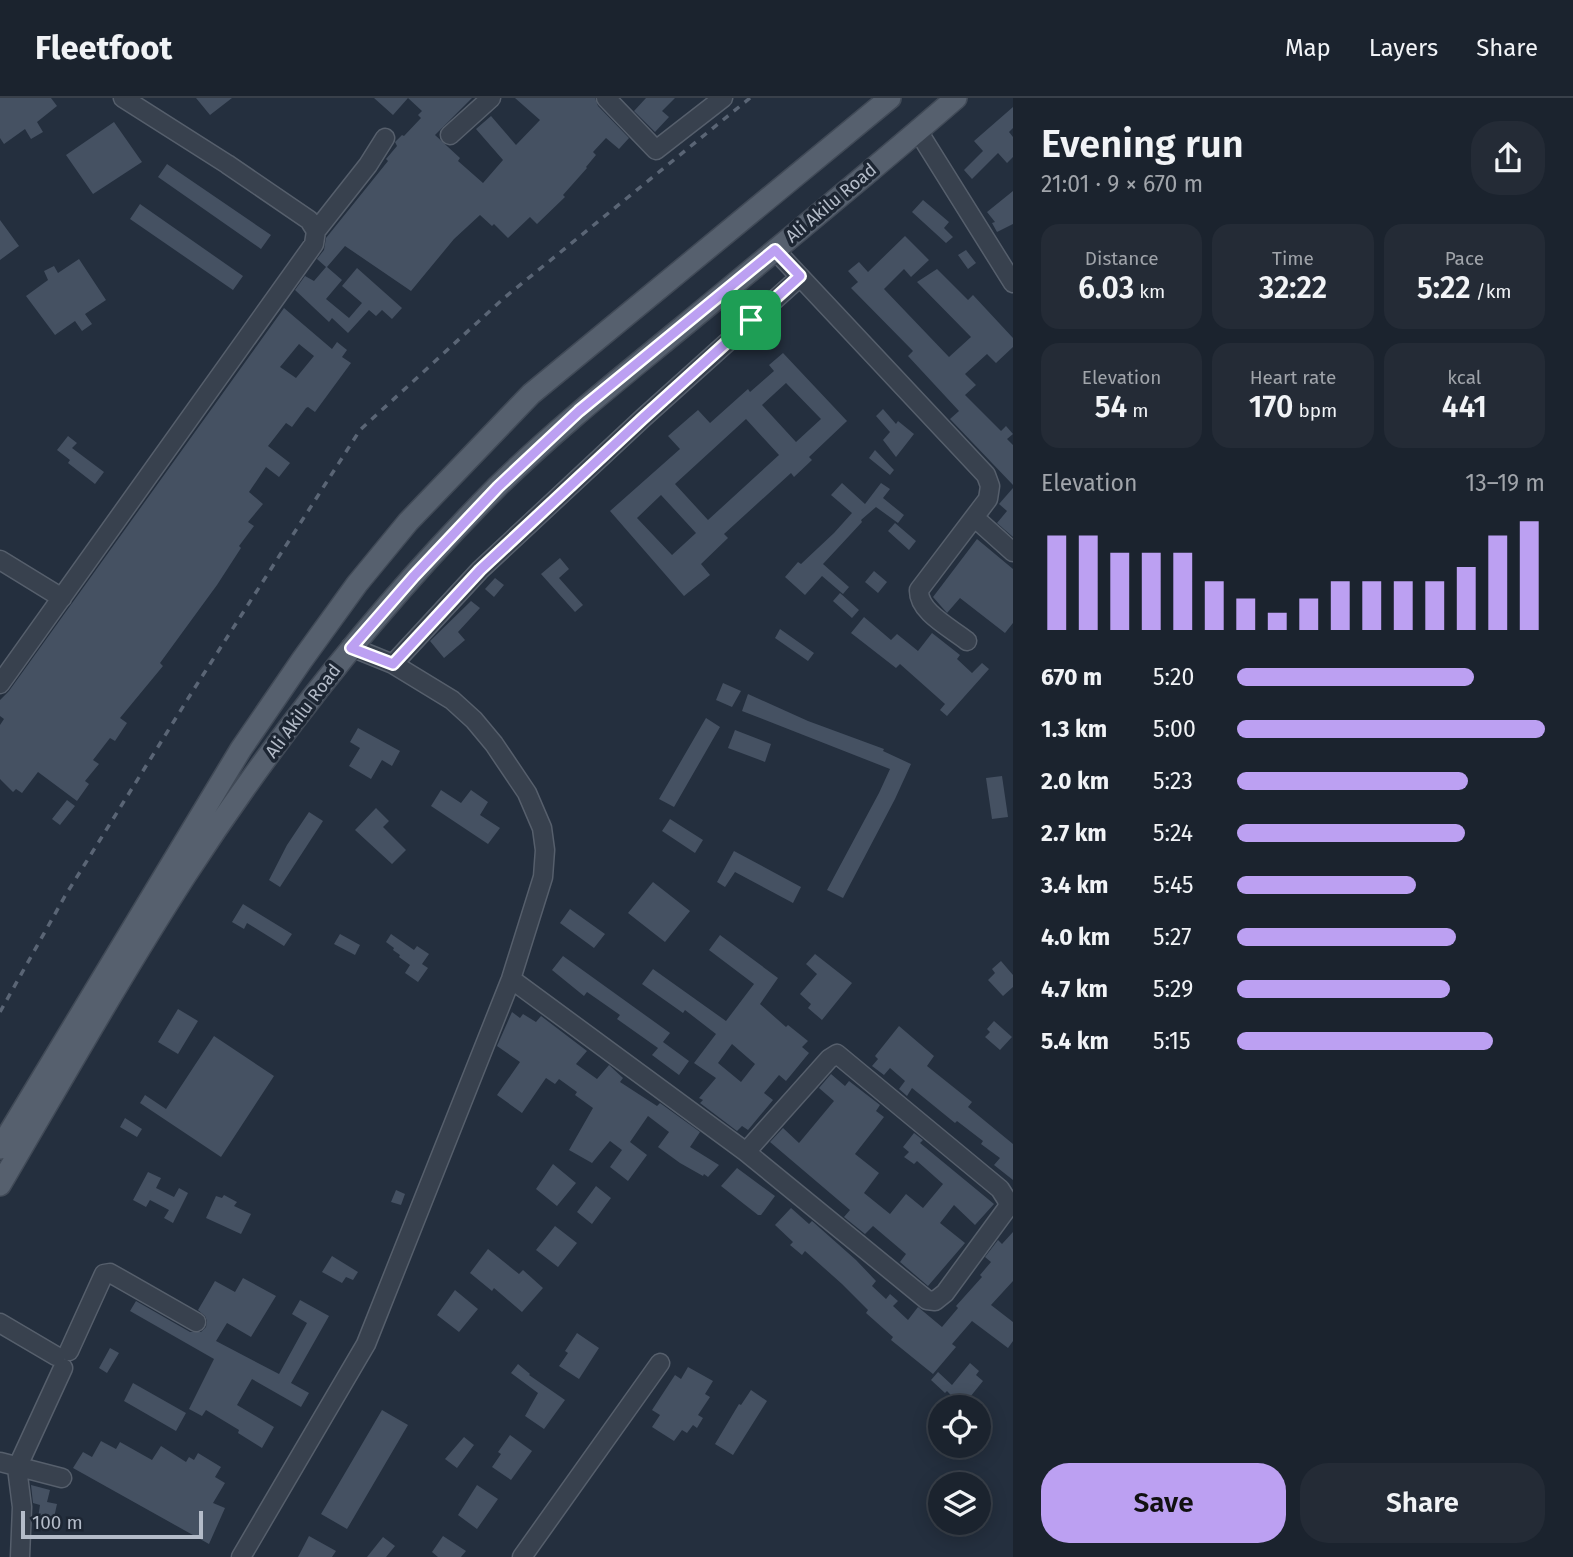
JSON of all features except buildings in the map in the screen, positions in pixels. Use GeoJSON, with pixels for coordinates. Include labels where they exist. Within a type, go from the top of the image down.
{"type":"FeatureCollection","features":[{"type":"Feature","properties":{"kind":"main road","name":"Ali Akilu Road"},"geometry":{"type":"LineString","coordinates":[[0,1148],[242,749],[357,584],[408,522],[531,394],[890,98]]}},
{"type":"Feature","properties":{"kind":"main road","name":"Ali Akilu Road"},"geometry":{"type":"LineString","coordinates":[[0,1185],[185,877],[286,731],[351,648],[414,576],[508,478],[579,411],[957,98]]}},
{"type":"Feature","properties":{"kind":"street"},"geometry":{"type":"LineString","coordinates":[[123,98],[299,213],[309,220],[316,231]]}},
{"type":"Feature","properties":{"kind":"street"},"geometry":{"type":"LineString","coordinates":[[450,135],[491,98]]}},
{"type":"Feature","properties":{"kind":"street"},"geometry":{"type":"LineString","coordinates":[[606,98],[656,149],[723,98]]}},
{"type":"Feature","properties":{"kind":"street"},"geometry":{"type":"LineString","coordinates":[[918,131],[1013,283]]}},
{"type":"Feature","properties":{"kind":"street"},"geometry":{"type":"LineString","coordinates":[[0,684],[314,244],[316,231],[385,138]]}},
{"type":"Feature","properties":{"kind":"street"},"geometry":{"type":"LineString","coordinates":[[775,250],[986,475],[990,486],[988,499],[919,590],[919,598],[925,608],[967,641]]}},
{"type":"Feature","properties":{"kind":"street"},"geometry":{"type":"LineString","coordinates":[[393,664],[480,570],[800,276]]}},
{"type":"Feature","properties":{"kind":"street"},"geometry":{"type":"LineString","coordinates":[[975,518],[1013,552]]}},
{"type":"Feature","properties":{"kind":"street"},"geometry":{"type":"LineString","coordinates":[[0,560],[62,598]]}},
{"type":"Feature","properties":{"kind":"street"},"geometry":{"type":"LineString","coordinates":[[241,1557],[366,1343],[511,979],[543,877],[545,850],[542,828],[527,793],[474,720],[452,700],[393,664],[351,648]]}},
{"type":"Feature","properties":{"kind":"street"},"geometry":{"type":"LineString","coordinates":[[511,979],[746,1152],[927,1300],[935,1301],[944,1293],[1008,1207],[1000,1189],[837,1054],[829,1059],[746,1152]]}},
{"type":"Feature","properties":{"kind":"street"},"geometry":{"type":"LineString","coordinates":[[20,1557],[22,1507],[8,1465],[104,1274],[110,1273],[196,1322]]}},
{"type":"Feature","properties":{"kind":"street"},"geometry":{"type":"LineString","coordinates":[[0,1323],[63,1358]]}},
{"type":"Feature","properties":{"kind":"street"},"geometry":{"type":"LineString","coordinates":[[523,1557],[660,1363]]}},
{"type":"Feature","properties":{"kind":"street"},"geometry":{"type":"LineString","coordinates":[[8,1465],[62,1478]]}},
{"type":"Feature","properties":{"kind":"railway"},"geometry":{"type":"LineString","coordinates":[[0,1012],[65,896],[360,430],[504,298],[750,98]]}},
{"type":"Feature","properties":{"kind":"route"},"geometry":{"type":"LineString","coordinates":[[775,250],[800,276],[751,320],[480,570],[393,664],[351,648],[498,487],[579,411],[775,250]]}}]}
